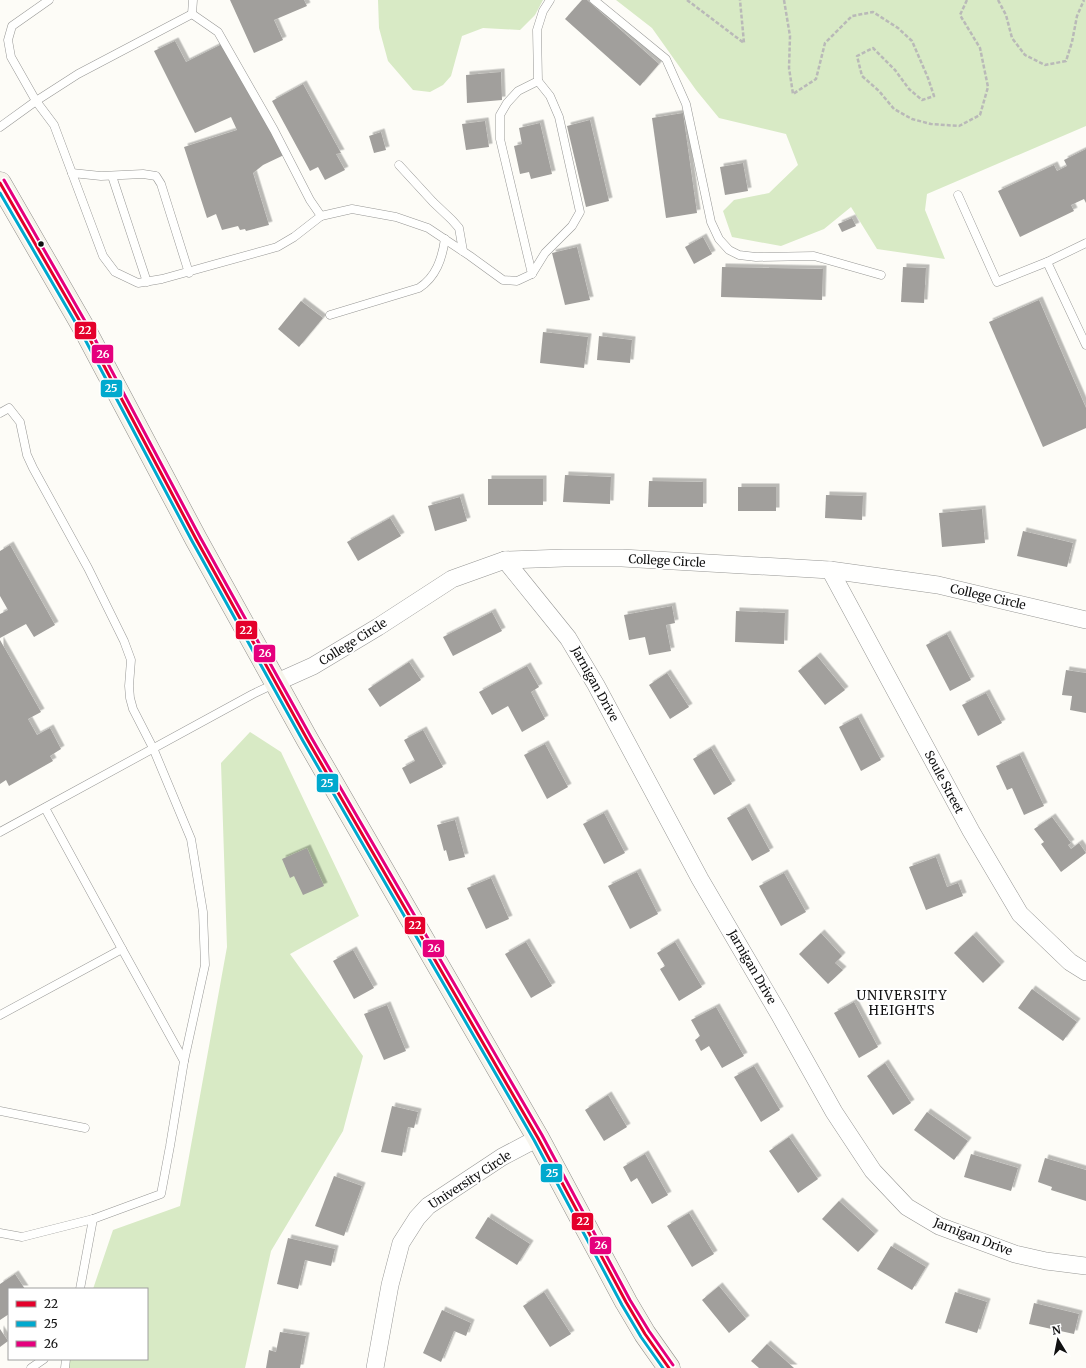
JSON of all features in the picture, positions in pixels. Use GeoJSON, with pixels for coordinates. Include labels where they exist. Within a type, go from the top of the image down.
{"type":"FeatureCollection","features":[{"type":"Feature","properties":{"kind":"main road"},"geometry":{"type":"LineString","coordinates":[[0,183],[85,330],[275,683],[538,1138],[626,1302],[645,1334],[669,1368]]}},
{"type":"Feature","properties":{"kind":"street","name":"College Circle"},"geometry":{"type":"LineString","coordinates":[[275,683],[313,666],[378,627],[452,579],[505,560],[622,558],[830,570],[938,585],[1086,620]]}},
{"type":"Feature","properties":{"kind":"street","name":"Jarnigan Drive"},"geometry":{"type":"LineString","coordinates":[[505,560],[568,638],[596,684],[700,879],[834,1112],[872,1171],[907,1207],[939,1226],[1015,1254],[1046,1261],[1086,1266]]}},
{"type":"Feature","properties":{"kind":"street","name":"Soule Street"},"geometry":{"type":"LineString","coordinates":[[830,570],[970,831],[1020,914],[1070,962],[1086,972]]}},
{"type":"Feature","properties":{"kind":"street","name":"University Circle"},"geometry":{"type":"LineString","coordinates":[[375,1368],[391,1279],[401,1243],[417,1218],[428,1206],[502,1157],[538,1138]]}},
{"type":"Feature","properties":{"kind":"lane"},"geometry":{"type":"LineString","coordinates":[[49,0],[12,26],[8,40],[11,57],[36,101],[54,125],[104,256],[115,272],[138,283],[162,279],[277,247],[294,237],[321,216],[352,209],[396,217],[428,228],[503,280],[517,281],[532,274],[545,253],[572,226],[580,212],[558,118],[550,96],[538,81],[537,30],[543,11],[550,0]]}},
{"type":"Feature","properties":{"kind":"lane"},"geometry":{"type":"LineString","coordinates":[[192,14],[193,0]]}},
{"type":"Feature","properties":{"kind":"lane"},"geometry":{"type":"LineString","coordinates":[[594,0],[666,59],[686,104],[711,222],[720,239],[729,250],[739,255],[756,257],[814,256],[881,276]]}},
{"type":"Feature","properties":{"kind":"lane"},"geometry":{"type":"LineString","coordinates":[[0,127],[36,101],[78,74],[192,14]]}},
{"type":"Feature","properties":{"kind":"lane"},"geometry":{"type":"LineString","coordinates":[[192,14],[218,32],[274,130],[310,200],[321,216]]}},
{"type":"Feature","properties":{"kind":"lane"},"geometry":{"type":"LineString","coordinates":[[532,274],[500,139],[500,116],[507,103],[518,90],[538,81]]}},
{"type":"Feature","properties":{"kind":"lane"},"geometry":{"type":"LineString","coordinates":[[399,164],[459,228],[463,251]]}},
{"type":"Feature","properties":{"kind":"lane"},"geometry":{"type":"LineString","coordinates":[[72,173],[101,176],[143,174],[156,176],[189,272]]}},
{"type":"Feature","properties":{"kind":"lane"},"geometry":{"type":"LineString","coordinates":[[112,176],[147,282]]}},
{"type":"Feature","properties":{"kind":"lane"},"geometry":{"type":"LineString","coordinates":[[958,195],[997,282],[1047,262],[1086,244]]}},
{"type":"Feature","properties":{"kind":"lane"},"geometry":{"type":"LineString","coordinates":[[330,315],[419,288],[426,284],[436,270],[442,256],[445,239]]}},
{"type":"Feature","properties":{"kind":"lane"},"geometry":{"type":"LineString","coordinates":[[1047,262],[1086,345]]}},
{"type":"Feature","properties":{"kind":"lane"},"geometry":{"type":"LineString","coordinates":[[0,413],[9,408],[20,422],[23,442],[30,462],[88,568],[124,641],[131,660],[129,686],[133,709],[153,748],[191,839],[203,912],[205,965],[184,1061],[170,1146],[160,1194],[93,1219],[22,1237],[0,1233]]}},
{"type":"Feature","properties":{"kind":"lane"},"geometry":{"type":"LineString","coordinates":[[0,832],[275,683]]}},
{"type":"Feature","properties":{"kind":"lane"},"geometry":{"type":"LineString","coordinates":[[45,808],[184,1061]]}},
{"type":"Feature","properties":{"kind":"lane"},"geometry":{"type":"LineString","coordinates":[[0,1015],[122,949]]}},
{"type":"Feature","properties":{"kind":"lane"},"geometry":{"type":"LineString","coordinates":[[0,1110],[85,1128]]}},
{"type":"Feature","properties":{"kind":"lane"},"geometry":{"type":"LineString","coordinates":[[80,1288],[93,1219]]}},
{"type":"Feature","properties":{"kind":"lane"},"geometry":{"type":"LineString","coordinates":[[31,1368],[43,1360]]}},
{"type":"Feature","properties":{"kind":"path"},"geometry":{"type":"LineString","coordinates":[[687,0],[744,43],[740,0]]}},
{"type":"Feature","properties":{"kind":"path"},"geometry":{"type":"LineString","coordinates":[[784,0],[790,36],[789,68],[792,94],[816,79],[825,43],[852,16],[873,12],[898,28],[912,41],[934,96],[922,100],[909,89],[895,70],[873,48],[858,56],[862,76],[879,91],[894,109],[912,119],[931,124],[958,126],[980,115],[988,87],[980,48],[960,15],[967,0]]}},
{"type":"Feature","properties":{"kind":"path"},"geometry":{"type":"LineString","coordinates":[[998,0],[1006,15],[1012,38],[1025,55],[1045,65],[1066,61],[1072,42],[1076,16],[1084,0]]}},
{"type":"Feature","properties":{"kind":"green space"},"geometry":{"type":"Polygon","coordinates":[[[378,0],[543,0],[535,15],[520,30],[483,28],[462,36],[451,76],[443,85],[430,92],[413,90],[388,61],[379,28],[378,0]]]}},
{"type":"Feature","properties":{"kind":"green space"},"geometry":{"type":"Polygon","coordinates":[[[616,0],[1086,0],[1086,126],[927,194],[925,210],[945,259],[877,249],[851,207],[824,229],[781,246],[732,237],[723,211],[734,200],[769,193],[798,165],[786,134],[719,118],[696,90],[652,28],[616,0]]]}},
{"type":"Feature","properties":{"kind":"green space"},"geometry":{"type":"Polygon","coordinates":[[[250,732],[281,752],[359,916],[290,954],[363,1056],[343,1131],[271,1251],[245,1368],[66,1368],[69,1360],[148,1360],[148,1288],[93,1288],[113,1230],[180,1206],[227,947],[221,763],[250,732]]]}},
{"type":"Feature","properties":{"kind":"building"},"geometry":{"type":"Polygon","coordinates":[[[230,0],[304,0],[307,6],[274,20],[283,40],[254,53],[230,0]]]}},
{"type":"Feature","properties":{"kind":"building"},"geometry":{"type":"Polygon","coordinates":[[[582,0],[587,0],[659,64],[640,86],[565,19],[582,0]]]}},
{"type":"Feature","properties":{"kind":"building"},"geometry":{"type":"Polygon","coordinates":[[[175,41],[186,62],[222,44],[284,155],[263,165],[253,173],[269,225],[246,231],[245,229],[240,230],[238,226],[222,230],[216,214],[207,218],[184,147],[237,130],[231,117],[195,133],[154,51],[175,41]]]}},
{"type":"Feature","properties":{"kind":"building"},"geometry":{"type":"Polygon","coordinates":[[[501,72],[502,100],[467,103],[466,75],[501,72]]]}},
{"type":"Feature","properties":{"kind":"building"},"geometry":{"type":"Polygon","coordinates":[[[303,84],[341,153],[336,154],[345,170],[325,180],[318,167],[310,171],[272,101],[303,84]]]}},
{"type":"Feature","properties":{"kind":"building"},"geometry":{"type":"Polygon","coordinates":[[[683,113],[697,213],[666,218],[652,118],[683,113]]]}},
{"type":"Feature","properties":{"kind":"building"},"geometry":{"type":"Polygon","coordinates":[[[590,120],[609,201],[586,207],[567,126],[590,120]]]}},
{"type":"Feature","properties":{"kind":"building"},"geometry":{"type":"Polygon","coordinates":[[[485,121],[489,147],[466,150],[462,124],[485,121]]]}},
{"type":"Feature","properties":{"kind":"building"},"geometry":{"type":"Polygon","coordinates":[[[540,123],[552,174],[531,179],[529,172],[520,174],[514,146],[522,144],[519,128],[540,123]]]}},
{"type":"Feature","properties":{"kind":"building"},"geometry":{"type":"Polygon","coordinates":[[[381,132],[386,150],[374,153],[369,136],[381,132]]]}},
{"type":"Feature","properties":{"kind":"building"},"geometry":{"type":"Polygon","coordinates":[[[1086,149],[1086,203],[1084,199],[1071,205],[1074,211],[1020,237],[998,191],[1054,165],[1057,171],[1067,166],[1064,160],[1086,149]]]}},
{"type":"Feature","properties":{"kind":"building"},"geometry":{"type":"Polygon","coordinates":[[[743,163],[748,191],[725,195],[720,167],[743,163]]]}},
{"type":"Feature","properties":{"kind":"building"},"geometry":{"type":"Polygon","coordinates":[[[852,218],[856,226],[842,232],[838,224],[852,218]]]}},
{"type":"Feature","properties":{"kind":"building"},"geometry":{"type":"Polygon","coordinates":[[[703,237],[712,254],[694,264],[685,247],[703,237]]]}},
{"type":"Feature","properties":{"kind":"building"},"geometry":{"type":"Polygon","coordinates":[[[577,247],[590,300],[565,305],[552,253],[577,247]]]}},
{"type":"Feature","properties":{"kind":"building"},"geometry":{"type":"Polygon","coordinates":[[[722,267],[823,269],[822,300],[721,297],[722,267]]]}},
{"type":"Feature","properties":{"kind":"building"},"geometry":{"type":"Polygon","coordinates":[[[903,267],[926,268],[924,303],[901,302],[903,267]]]}},
{"type":"Feature","properties":{"kind":"building"},"geometry":{"type":"Polygon","coordinates":[[[1039,300],[1086,408],[1086,428],[1043,447],[989,322],[1039,300]]]}},
{"type":"Feature","properties":{"kind":"building"},"geometry":{"type":"Polygon","coordinates":[[[301,301],[323,318],[299,347],[278,329],[301,301]]]}},
{"type":"Feature","properties":{"kind":"building"},"geometry":{"type":"Polygon","coordinates":[[[543,332],[588,337],[584,368],[540,363],[543,332]]]}},
{"type":"Feature","properties":{"kind":"building"},"geometry":{"type":"Polygon","coordinates":[[[599,336],[632,340],[630,363],[597,360],[599,336]]]}},
{"type":"Feature","properties":{"kind":"building"},"geometry":{"type":"Polygon","coordinates":[[[565,475],[611,477],[610,504],[563,502],[565,475]]]}},
{"type":"Feature","properties":{"kind":"building"},"geometry":{"type":"Polygon","coordinates":[[[488,479],[543,479],[543,505],[488,505],[488,479]]]}},
{"type":"Feature","properties":{"kind":"building"},"geometry":{"type":"Polygon","coordinates":[[[649,481],[703,482],[703,507],[648,507],[649,481]]]}},
{"type":"Feature","properties":{"kind":"building"},"geometry":{"type":"Polygon","coordinates":[[[738,487],[776,487],[776,511],[738,511],[738,487]]]}},
{"type":"Feature","properties":{"kind":"building"},"geometry":{"type":"Polygon","coordinates":[[[826,495],[863,496],[862,520],[825,518],[826,495]]]}},
{"type":"Feature","properties":{"kind":"building"},"geometry":{"type":"Polygon","coordinates":[[[460,497],[467,521],[435,531],[428,506],[460,497]]]}},
{"type":"Feature","properties":{"kind":"building"},"geometry":{"type":"Polygon","coordinates":[[[982,509],[985,543],[942,547],[939,513],[982,509]]]}},
{"type":"Feature","properties":{"kind":"building"},"geometry":{"type":"Polygon","coordinates":[[[390,518],[401,536],[358,561],[347,542],[390,518]]]}},
{"type":"Feature","properties":{"kind":"building"},"geometry":{"type":"Polygon","coordinates":[[[1023,531],[1073,543],[1067,567],[1017,556],[1023,531]]]}},
{"type":"Feature","properties":{"kind":"building"},"geometry":{"type":"Polygon","coordinates":[[[10,545],[55,625],[34,637],[26,624],[0,638],[0,614],[8,610],[0,596],[0,551],[10,545]]]}},
{"type":"Feature","properties":{"kind":"building"},"geometry":{"type":"Polygon","coordinates":[[[672,606],[675,623],[666,625],[671,651],[649,655],[645,637],[629,640],[624,615],[672,606]]]}},
{"type":"Feature","properties":{"kind":"building"},"geometry":{"type":"Polygon","coordinates":[[[736,611],[785,613],[784,644],[735,642],[736,611]]]}},
{"type":"Feature","properties":{"kind":"building"},"geometry":{"type":"Polygon","coordinates":[[[492,612],[502,631],[453,656],[443,637],[492,612]]]}},
{"type":"Feature","properties":{"kind":"building"},"geometry":{"type":"Polygon","coordinates":[[[947,634],[971,680],[950,691],[926,645],[947,634]]]}},
{"type":"Feature","properties":{"kind":"building"},"geometry":{"type":"Polygon","coordinates":[[[0,640],[41,712],[28,719],[37,735],[50,728],[61,749],[50,756],[53,761],[9,786],[6,780],[0,784],[0,640]]]}},
{"type":"Feature","properties":{"kind":"building"},"geometry":{"type":"Polygon","coordinates":[[[817,656],[845,690],[825,705],[798,671],[817,656]]]}},
{"type":"Feature","properties":{"kind":"building"},"geometry":{"type":"Polygon","coordinates":[[[409,662],[421,680],[380,707],[368,689],[409,662]]]}},
{"type":"Feature","properties":{"kind":"building"},"geometry":{"type":"Polygon","coordinates":[[[527,666],[539,687],[531,692],[545,719],[522,732],[508,706],[492,715],[479,692],[527,666]]]}},
{"type":"Feature","properties":{"kind":"building"},"geometry":{"type":"Polygon","coordinates":[[[1066,670],[1086,673],[1086,713],[1070,710],[1072,696],[1062,695],[1066,670]]]}},
{"type":"Feature","properties":{"kind":"building"},"geometry":{"type":"Polygon","coordinates":[[[667,673],[689,707],[670,719],[649,685],[667,673]]]}},
{"type":"Feature","properties":{"kind":"building"},"geometry":{"type":"Polygon","coordinates":[[[986,693],[1002,723],[978,736],[962,705],[986,693]]]}},
{"type":"Feature","properties":{"kind":"building"},"geometry":{"type":"Polygon","coordinates":[[[858,717],[881,760],[861,771],[839,727],[858,717]]]}},
{"type":"Feature","properties":{"kind":"building"},"geometry":{"type":"Polygon","coordinates":[[[423,730],[443,767],[410,784],[402,768],[415,761],[404,740],[423,730]]]}},
{"type":"Feature","properties":{"kind":"building"},"geometry":{"type":"Polygon","coordinates":[[[545,744],[568,787],[547,799],[524,755],[545,744]]]}},
{"type":"Feature","properties":{"kind":"building"},"geometry":{"type":"Polygon","coordinates":[[[711,748],[732,784],[714,795],[693,759],[711,748]]]}},
{"type":"Feature","properties":{"kind":"building"},"geometry":{"type":"Polygon","coordinates":[[[1020,755],[1044,806],[1024,815],[1012,788],[1007,790],[996,766],[1020,755]]]}},
{"type":"Feature","properties":{"kind":"building"},"geometry":{"type":"Polygon","coordinates":[[[746,807],[770,851],[752,861],[727,818],[746,807]]]}},
{"type":"Feature","properties":{"kind":"building"},"geometry":{"type":"Polygon","coordinates":[[[604,813],[625,853],[604,864],[583,824],[604,813]]]}},
{"type":"Feature","properties":{"kind":"building"},"geometry":{"type":"Polygon","coordinates":[[[1052,817],[1071,843],[1068,845],[1071,849],[1079,843],[1086,853],[1061,872],[1041,844],[1044,842],[1034,829],[1052,817]]]}},
{"type":"Feature","properties":{"kind":"building"},"geometry":{"type":"Polygon","coordinates":[[[455,820],[465,857],[449,861],[446,850],[444,851],[437,825],[455,820]]]}},
{"type":"Feature","properties":{"kind":"building"},"geometry":{"type":"Polygon","coordinates":[[[307,848],[324,886],[303,895],[294,876],[290,878],[282,859],[307,848]]]}},
{"type":"Feature","properties":{"kind":"building"},"geometry":{"type":"Polygon","coordinates":[[[936,857],[947,887],[958,883],[963,896],[926,910],[909,867],[936,857]]]}},
{"type":"Feature","properties":{"kind":"building"},"geometry":{"type":"Polygon","coordinates":[[[637,872],[658,914],[630,929],[608,886],[637,872]]]}},
{"type":"Feature","properties":{"kind":"building"},"geometry":{"type":"Polygon","coordinates":[[[784,873],[806,912],[781,926],[759,886],[784,873]]]}},
{"type":"Feature","properties":{"kind":"building"},"geometry":{"type":"Polygon","coordinates":[[[491,878],[509,919],[486,929],[467,888],[491,878]]]}},
{"type":"Feature","properties":{"kind":"building"},"geometry":{"type":"Polygon","coordinates":[[[821,933],[842,956],[835,963],[843,970],[828,984],[799,954],[821,933]]]}},
{"type":"Feature","properties":{"kind":"building"},"geometry":{"type":"Polygon","coordinates":[[[973,935],[1001,965],[983,983],[954,953],[973,935]]]}},
{"type":"Feature","properties":{"kind":"building"},"geometry":{"type":"Polygon","coordinates":[[[526,942],[552,986],[531,998],[505,954],[526,942]]]}},
{"type":"Feature","properties":{"kind":"building"},"geometry":{"type":"Polygon","coordinates":[[[675,942],[702,987],[679,1001],[660,969],[665,966],[657,953],[675,942]]]}},
{"type":"Feature","properties":{"kind":"building"},"geometry":{"type":"Polygon","coordinates":[[[353,950],[374,988],[354,999],[333,961],[353,950]]]}},
{"type":"Feature","properties":{"kind":"building"},"geometry":{"type":"Polygon","coordinates":[[[1032,989],[1077,1022],[1063,1041],[1018,1008],[1032,989]]]}},
{"type":"Feature","properties":{"kind":"building"},"geometry":{"type":"Polygon","coordinates":[[[854,1002],[878,1047],[859,1058],[834,1013],[854,1002]]]}},
{"type":"Feature","properties":{"kind":"building"},"geometry":{"type":"Polygon","coordinates":[[[387,1005],[406,1051],[384,1060],[364,1014],[387,1005]]]}},
{"type":"Feature","properties":{"kind":"building"},"geometry":{"type":"Polygon","coordinates":[[[716,1007],[744,1056],[722,1068],[709,1046],[701,1051],[695,1040],[700,1036],[691,1020],[716,1007]]]}},
{"type":"Feature","properties":{"kind":"building"},"geometry":{"type":"Polygon","coordinates":[[[885,1063],[911,1103],[893,1115],[867,1076],[885,1063]]]}},
{"type":"Feature","properties":{"kind":"building"},"geometry":{"type":"Polygon","coordinates":[[[754,1066],[780,1110],[761,1122],[734,1077],[754,1066]]]}},
{"type":"Feature","properties":{"kind":"building"},"geometry":{"type":"Polygon","coordinates":[[[608,1095],[627,1127],[604,1141],[585,1110],[608,1095]]]}},
{"type":"Feature","properties":{"kind":"building"},"geometry":{"type":"Polygon","coordinates":[[[392,1106],[418,1112],[414,1128],[408,1127],[402,1156],[381,1152],[392,1106]]]}},
{"type":"Feature","properties":{"kind":"building"},"geometry":{"type":"Polygon","coordinates":[[[927,1112],[968,1141],[954,1160],[914,1130],[927,1112]]]}},
{"type":"Feature","properties":{"kind":"building"},"geometry":{"type":"Polygon","coordinates":[[[789,1137],[818,1179],[798,1193],[769,1151],[789,1137]]]}},
{"type":"Feature","properties":{"kind":"building"},"geometry":{"type":"Polygon","coordinates":[[[645,1154],[668,1195],[652,1204],[637,1178],[631,1182],[623,1167],[645,1154]]]}},
{"type":"Feature","properties":{"kind":"building"},"geometry":{"type":"Polygon","coordinates":[[[971,1154],[1018,1168],[1011,1191],[964,1177],[971,1154]]]}},
{"type":"Feature","properties":{"kind":"building"},"geometry":{"type":"Polygon","coordinates":[[[1045,1158],[1086,1170],[1086,1201],[1051,1190],[1052,1187],[1038,1182],[1045,1158]]]}},
{"type":"Feature","properties":{"kind":"building"},"geometry":{"type":"Polygon","coordinates":[[[334,1176],[362,1186],[344,1236],[315,1226],[334,1176]]]}},
{"type":"Feature","properties":{"kind":"building"},"geometry":{"type":"Polygon","coordinates":[[[839,1201],[875,1234],[858,1252],[822,1219],[839,1201]]]}},
{"type":"Feature","properties":{"kind":"building"},"geometry":{"type":"Polygon","coordinates":[[[689,1213],[714,1254],[692,1267],[667,1226],[689,1213]]]}},
{"type":"Feature","properties":{"kind":"building"},"geometry":{"type":"Polygon","coordinates":[[[488,1217],[530,1244],[517,1265],[475,1238],[488,1217]]]}},
{"type":"Feature","properties":{"kind":"building"},"geometry":{"type":"Polygon","coordinates":[[[288,1238],[335,1249],[331,1266],[305,1260],[298,1289],[277,1284],[288,1238]]]}},
{"type":"Feature","properties":{"kind":"building"},"geometry":{"type":"Polygon","coordinates":[[[891,1246],[926,1267],[912,1290],[877,1269],[891,1246]]]}},
{"type":"Feature","properties":{"kind":"building"},"geometry":{"type":"Polygon","coordinates":[[[15,1274],[24,1288],[8,1288],[8,1315],[0,1320],[0,1284],[15,1274]]]}},
{"type":"Feature","properties":{"kind":"building"},"geometry":{"type":"Polygon","coordinates":[[[719,1286],[746,1319],[729,1333],[702,1300],[719,1286]]]}},
{"type":"Feature","properties":{"kind":"building"},"geometry":{"type":"Polygon","coordinates":[[[544,1292],[571,1334],[550,1347],[523,1306],[544,1292]]]}},
{"type":"Feature","properties":{"kind":"building"},"geometry":{"type":"Polygon","coordinates":[[[955,1292],[987,1302],[977,1333],[945,1323],[955,1292]]]}},
{"type":"Feature","properties":{"kind":"building"},"geometry":{"type":"Polygon","coordinates":[[[1034,1303],[1079,1314],[1074,1334],[1029,1324],[1034,1303]]]}},
{"type":"Feature","properties":{"kind":"building"},"geometry":{"type":"Polygon","coordinates":[[[442,1310],[471,1323],[466,1336],[454,1331],[441,1362],[423,1353],[442,1310]]]}},
{"type":"Feature","properties":{"kind":"building"},"geometry":{"type":"Polygon","coordinates":[[[0,1329],[8,1341],[0,1347],[0,1329]]]}},
{"type":"Feature","properties":{"kind":"building"},"geometry":{"type":"Polygon","coordinates":[[[280,1332],[306,1336],[300,1368],[266,1368],[269,1350],[276,1352],[280,1332]]]}},
{"type":"Feature","properties":{"kind":"building"},"geometry":{"type":"Polygon","coordinates":[[[767,1344],[794,1368],[759,1368],[751,1361],[767,1344]]]}},
{"type":"Feature","properties":{"kind":"transit line","name":"26"},"geometry":{"type":"LineString","coordinates":[[4,180],[89,328],[200,537],[311,737],[542,1135],[630,1300],[649,1331],[673,1365]]}},
{"type":"Feature","properties":{"kind":"transit line","name":"22"},"geometry":{"type":"LineString","coordinates":[[0,183],[85,330],[196,539],[307,739],[538,1138],[626,1302],[645,1334],[669,1368]]}},
{"type":"Feature","properties":{"kind":"transit line","name":"25"},"geometry":{"type":"LineString","coordinates":[[0,193],[81,332],[192,541],[303,741],[534,1140],[622,1305],[641,1337],[663,1368]]}},
{"type":"Feature","properties":{"kind":"district","name":"UNIVERSITY HEIGHTS"},"geometry":{"type":"Point","coordinates":[902,1002]}}]}
